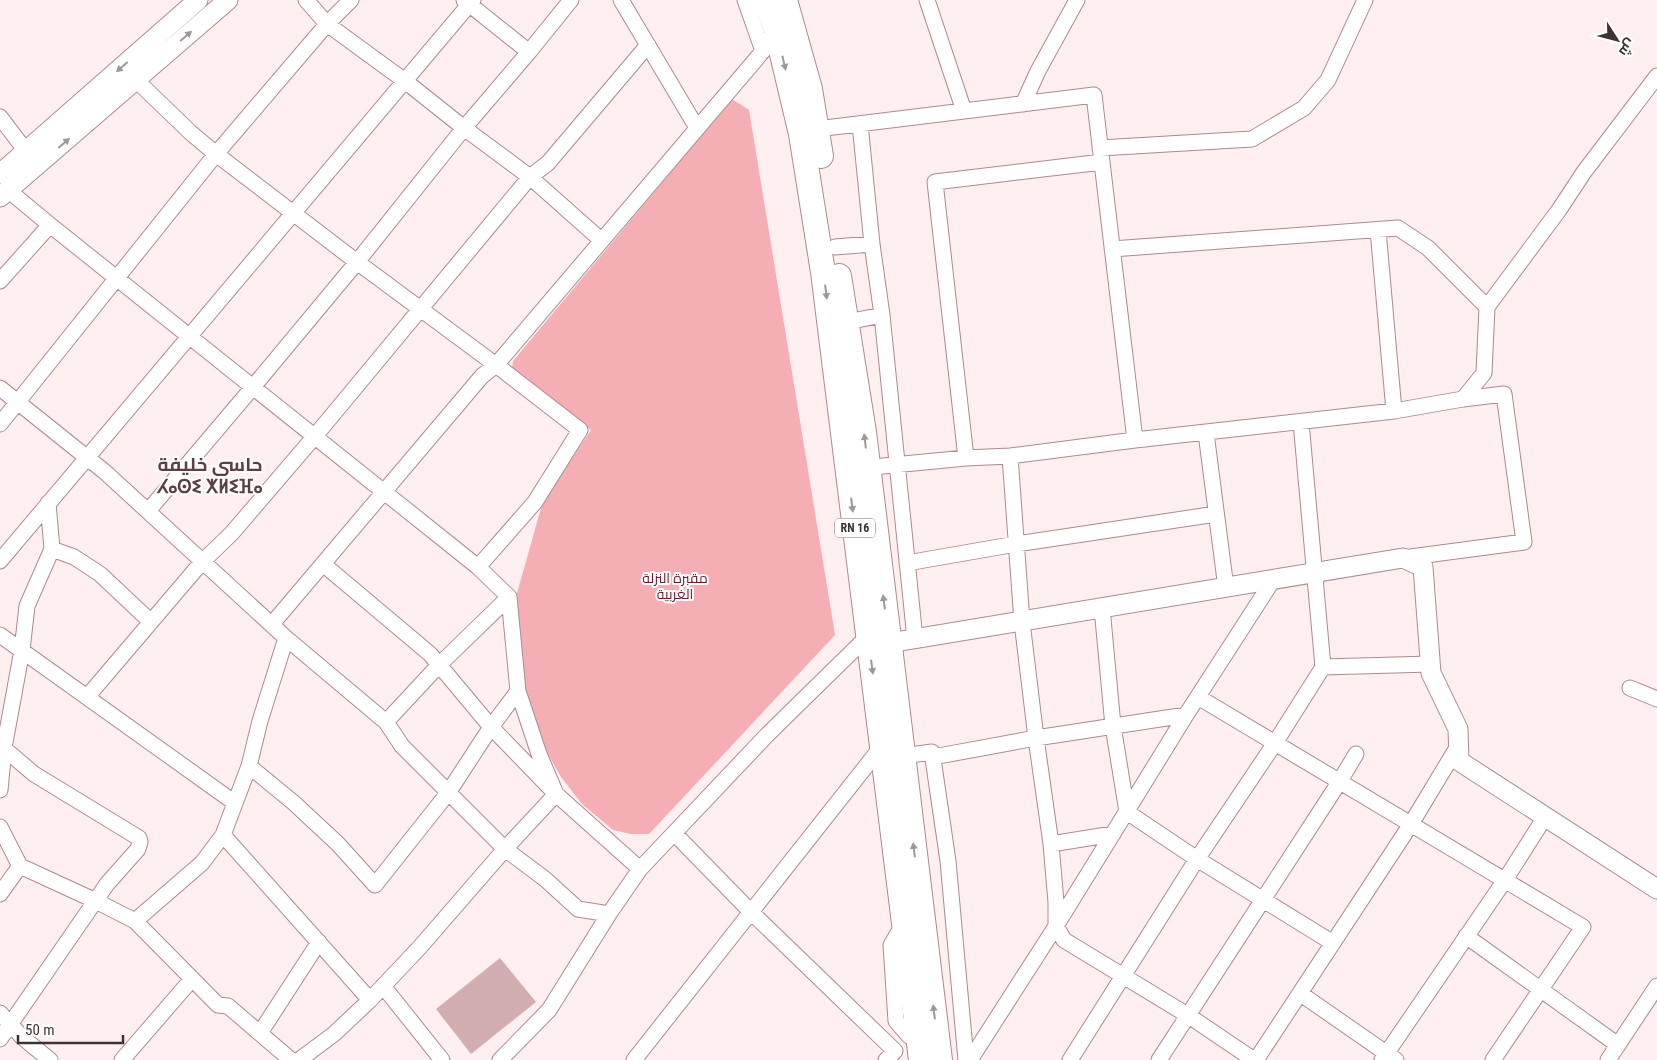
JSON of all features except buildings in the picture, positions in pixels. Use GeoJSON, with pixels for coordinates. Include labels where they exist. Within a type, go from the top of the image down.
{"type":"FeatureCollection","features":[{"type":"Feature","properties":{"kind":"main road","name":"RN 16"},"geometry":{"type":"LineString","coordinates":[[765,0],[776,29],[801,134],[858,469]]}},
{"type":"Feature","properties":{"kind":"main road","name":"RN 16"},"geometry":{"type":"LineString","coordinates":[[786,0],[810,89],[847,322],[858,469],[892,751],[940,1060]]}},
{"type":"Feature","properties":{"kind":"main road","name":"RN 16"},"geometry":{"type":"LineString","coordinates":[[892,751],[904,923],[916,1045]]}},
{"type":"Feature","properties":{"kind":"street"},"geometry":{"type":"LineString","coordinates":[[198,0],[3,187],[478,567],[509,597],[518,691],[538,754],[556,794]]}},
{"type":"Feature","properties":{"kind":"street"},"geometry":{"type":"LineString","coordinates":[[32,159],[136,80],[228,0]]}},
{"type":"Feature","properties":{"kind":"street"},"geometry":{"type":"LineString","coordinates":[[306,0],[327,24],[530,177],[601,240]]}},
{"type":"Feature","properties":{"kind":"street"},"geometry":{"type":"LineString","coordinates":[[0,424],[216,154],[327,24],[350,0]]}},
{"type":"Feature","properties":{"kind":"street"},"geometry":{"type":"LineString","coordinates":[[148,511],[357,262],[464,128],[571,0]]}},
{"type":"Feature","properties":{"kind":"street"},"geometry":{"type":"LineString","coordinates":[[621,0],[697,128]]}},
{"type":"Feature","properties":{"kind":"street"},"geometry":{"type":"LineString","coordinates":[[745,0],[763,51]]}},
{"type":"Feature","properties":{"kind":"street"},"geometry":{"type":"LineString","coordinates":[[927,0],[964,111]]}},
{"type":"Feature","properties":{"kind":"street"},"geometry":{"type":"LineString","coordinates":[[1023,104],[1038,71],[1077,0]]}},
{"type":"Feature","properties":{"kind":"street"},"geometry":{"type":"LineString","coordinates":[[966,458],[934,182],[1101,155],[1252,139],[1304,108],[1328,80],[1365,0]]}},
{"type":"Feature","properties":{"kind":"street"},"geometry":{"type":"LineString","coordinates":[[0,560],[405,81],[469,2],[529,52]]}},
{"type":"Feature","properties":{"kind":"street"},"geometry":{"type":"LineString","coordinates":[[272,624],[482,376],[496,364],[763,51],[776,29]]}},
{"type":"Feature","properties":{"kind":"street"},"geometry":{"type":"LineString","coordinates":[[87,696],[202,562],[232,533],[422,309],[530,177],[548,162],[648,45]]}},
{"type":"Feature","properties":{"kind":"street"},"geometry":{"type":"LineString","coordinates":[[1464,399],[1484,373],[1487,308],[1559,210],[1584,172],[1657,76]]}},
{"type":"Feature","properties":{"kind":"street"},"geometry":{"type":"LineString","coordinates":[[136,80],[191,133],[216,154],[357,262],[496,364],[580,430],[535,502],[478,567]]}},
{"type":"Feature","properties":{"kind":"street"},"geometry":{"type":"LineString","coordinates":[[816,129],[1094,95],[1134,440]]}},
{"type":"Feature","properties":{"kind":"street"},"geometry":{"type":"LineString","coordinates":[[0,117],[32,159]]}},
{"type":"Feature","properties":{"kind":"street"},"geometry":{"type":"LineString","coordinates":[[860,124],[872,244],[882,315],[915,639]]}},
{"type":"Feature","properties":{"kind":"street"},"geometry":{"type":"LineString","coordinates":[[0,280],[50,225]]}},
{"type":"Feature","properties":{"kind":"street"},"geometry":{"type":"LineString","coordinates":[[1112,249],[1398,228],[1428,248],[1487,308]]}},
{"type":"Feature","properties":{"kind":"street"},"geometry":{"type":"LineString","coordinates":[[1378,230],[1394,411]]}},
{"type":"Feature","properties":{"kind":"street"},"geometry":{"type":"LineString","coordinates":[[835,247],[872,244]]}},
{"type":"Feature","properties":{"kind":"street"},"geometry":{"type":"LineString","coordinates":[[847,322],[882,315]]}},
{"type":"Feature","properties":{"kind":"street"},"geometry":{"type":"LineString","coordinates":[[0,388],[87,458],[148,511],[286,638],[386,722],[402,746],[505,850],[545,879],[578,909],[608,914]]}},
{"type":"Feature","properties":{"kind":"street"},"geometry":{"type":"LineString","coordinates":[[509,1057],[549,1010],[608,914],[640,869],[767,735],[879,640],[915,639],[1403,558],[1524,542],[1504,394],[1394,411],[1010,456],[966,458],[858,469]]}},
{"type":"Feature","properties":{"kind":"street"},"geometry":{"type":"LineString","coordinates":[[1070,1060],[1323,667],[1301,422]]}},
{"type":"Feature","properties":{"kind":"street"},"geometry":{"type":"LineString","coordinates":[[1206,433],[1226,588]]}},
{"type":"Feature","properties":{"kind":"street"},"geometry":{"type":"LineString","coordinates":[[1010,456],[1022,622],[1051,844],[1056,926],[1064,940],[1189,1016],[1255,1060],[1411,824],[1458,746]]}},
{"type":"Feature","properties":{"kind":"street"},"geometry":{"type":"LineString","coordinates":[[0,790],[2,746],[22,650],[27,606],[52,549],[48,503]]}},
{"type":"Feature","properties":{"kind":"street"},"geometry":{"type":"LineString","coordinates":[[907,563],[1016,544],[1216,514]]}},
{"type":"Feature","properties":{"kind":"street"},"geometry":{"type":"LineString","coordinates":[[52,549],[74,557],[100,574],[151,622]]}},
{"type":"Feature","properties":{"kind":"street"},"geometry":{"type":"LineString","coordinates":[[1403,558],[1423,567],[1431,673],[1458,728],[1458,761],[1657,888]]}},
{"type":"Feature","properties":{"kind":"street"},"geometry":{"type":"LineString","coordinates":[[323,564],[430,654],[491,727],[556,794],[640,869]]}},
{"type":"Feature","properties":{"kind":"street"},"geometry":{"type":"LineString","coordinates":[[968,1060],[1056,926],[1186,715],[1274,580]]}},
{"type":"Feature","properties":{"kind":"street"},"geometry":{"type":"LineString","coordinates":[[386,722],[439,665],[509,597]]}},
{"type":"Feature","properties":{"kind":"street"},"geometry":{"type":"LineString","coordinates":[[1102,608],[1113,726],[1127,812],[1262,900],[1333,943]]}},
{"type":"Feature","properties":{"kind":"street"},"geometry":{"type":"LineString","coordinates":[[0,635],[235,803]]}},
{"type":"Feature","properties":{"kind":"street"},"geometry":{"type":"LineString","coordinates":[[136,921],[202,863],[223,835],[249,766],[260,721],[286,638]]}},
{"type":"Feature","properties":{"kind":"street"},"geometry":{"type":"LineString","coordinates":[[1323,667],[1431,664]]}},
{"type":"Feature","properties":{"kind":"street"},"geometry":{"type":"LineString","coordinates":[[1630,688],[1657,699]]}},
{"type":"Feature","properties":{"kind":"street"},"geometry":{"type":"LineString","coordinates":[[249,766],[294,803],[338,844],[375,885],[448,793],[491,727],[518,691]]}},
{"type":"Feature","properties":{"kind":"street"},"geometry":{"type":"LineString","coordinates":[[1198,697],[1583,927],[1493,1060]]}},
{"type":"Feature","properties":{"kind":"street"},"geometry":{"type":"LineString","coordinates":[[932,757],[1036,738],[1186,715]]}},
{"type":"Feature","properties":{"kind":"street"},"geometry":{"type":"LineString","coordinates":[[0,1039],[5,1019],[107,884],[138,849],[140,842],[138,838],[34,774],[2,746]]}},
{"type":"Feature","properties":{"kind":"street"},"geometry":{"type":"LineString","coordinates":[[634,1060],[751,912],[892,751],[932,752],[948,861],[968,1060]]}},
{"type":"Feature","properties":{"kind":"street"},"geometry":{"type":"LineString","coordinates":[[1159,1060],[1356,754]]}},
{"type":"Feature","properties":{"kind":"street"},"geometry":{"type":"LineString","coordinates":[[299,1060],[334,1034],[370,1000],[420,947],[556,794]]}},
{"type":"Feature","properties":{"kind":"street"},"geometry":{"type":"LineString","coordinates":[[1300,994],[1388,1058],[1545,817]]}},
{"type":"Feature","properties":{"kind":"street"},"geometry":{"type":"LineString","coordinates":[[0,827],[20,866],[136,921],[218,1005],[228,1006],[291,1060]]}},
{"type":"Feature","properties":{"kind":"street"},"geometry":{"type":"LineString","coordinates":[[674,833],[890,1056],[916,1045]]}},
{"type":"Feature","properties":{"kind":"street"},"geometry":{"type":"LineString","coordinates":[[1051,844],[1113,834]]}},
{"type":"Feature","properties":{"kind":"street"},"geometry":{"type":"LineString","coordinates":[[223,835],[370,1000]]}},
{"type":"Feature","properties":{"kind":"street"},"geometry":{"type":"LineString","coordinates":[[0,894],[20,866]]}},
{"type":"Feature","properties":{"kind":"street"},"geometry":{"type":"LineString","coordinates":[[1466,936],[1618,1044]]}},
{"type":"Feature","properties":{"kind":"street"},"geometry":{"type":"LineString","coordinates":[[260,1033],[319,942]]}},
{"type":"Feature","properties":{"kind":"street"},"geometry":{"type":"LineString","coordinates":[[122,1060],[192,980]]}},
{"type":"Feature","properties":{"kind":"street"},"geometry":{"type":"LineString","coordinates":[[383,986],[440,1059]]}},
{"type":"Feature","properties":{"kind":"street"},"geometry":{"type":"LineString","coordinates":[[1608,1060],[1657,986]]}},
{"type":"Feature","properties":{"kind":"street"},"geometry":{"type":"LineString","coordinates":[[5,1019],[22,1037],[50,1060]]}},
{"type":"Feature","properties":{"kind":"green space","name":"مقبرة النزلة الغربية"},"geometry":{"type":"Polygon","coordinates":[[[732,99],[749,110],[835,635],[649,834],[631,834],[613,830],[582,804],[561,777],[542,744],[526,696],[512,611],[543,501],[591,430],[512,369],[513,361],[732,99]]]}},
{"type":"Feature","properties":{"kind":"district","name":"حاسي خليفة ⵃⴰⵙⵉ ⵅⵍⵉⴼⴰ"},"geometry":{"type":"Point","coordinates":[210,475]}}]}
